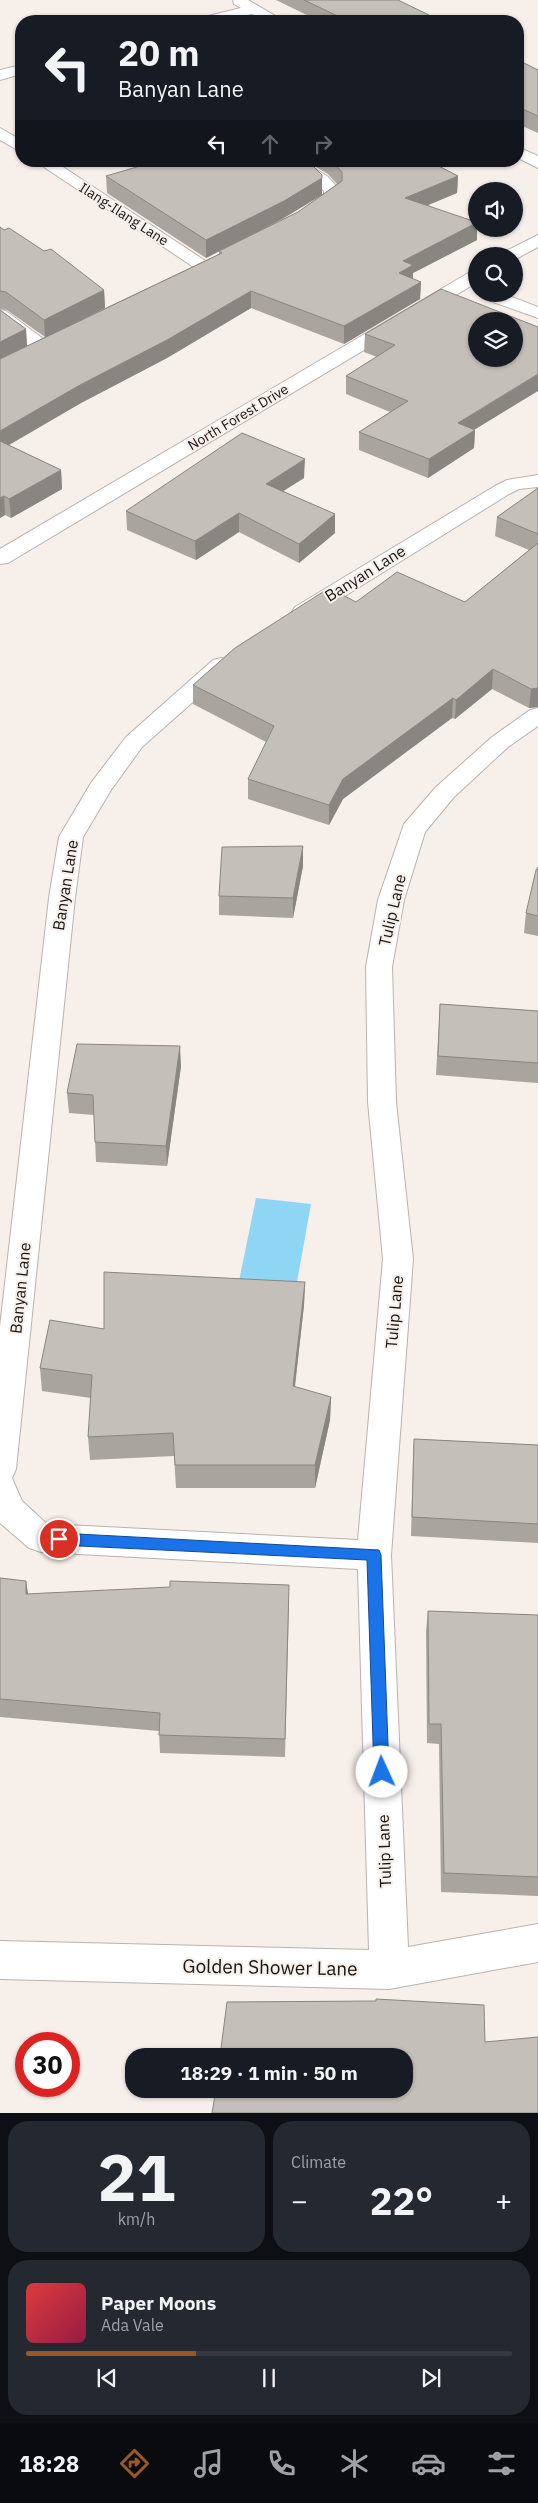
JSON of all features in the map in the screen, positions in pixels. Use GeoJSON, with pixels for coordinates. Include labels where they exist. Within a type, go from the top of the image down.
{"type":"FeatureCollection","features":[{"type":"Feature","properties":{"kind":"street"},"geometry":{"type":"LineString","coordinates":[[238,0],[266,15]]}},
{"type":"Feature","properties":{"kind":"street"},"geometry":{"type":"LineString","coordinates":[[230,15],[254,9]]}},
{"type":"Feature","properties":{"kind":"street"},"geometry":{"type":"LineString","coordinates":[[0,75],[15,71]]}},
{"type":"Feature","properties":{"kind":"street"},"geometry":{"type":"LineString","coordinates":[[0,133],[15,143]]}},
{"type":"Feature","properties":{"kind":"street"},"geometry":{"type":"LineString","coordinates":[[524,155],[538,163]]}},
{"type":"Feature","properties":{"kind":"street","name":"Ilang-Ilang Lane"},"geometry":{"type":"LineString","coordinates":[[52,167],[204,266]]}},
{"type":"Feature","properties":{"kind":"street"},"geometry":{"type":"LineString","coordinates":[[291,224],[332,198],[332,190],[321,179],[300,167]]}},
{"type":"Feature","properties":{"kind":"street"},"geometry":{"type":"LineString","coordinates":[[523,249],[538,240]]}},
{"type":"Feature","properties":{"kind":"street"},"geometry":{"type":"LineString","coordinates":[[187,275],[222,258]]}},
{"type":"Feature","properties":{"kind":"street","name":"North Forest Drive"},"geometry":{"type":"LineString","coordinates":[[0,558],[468,285]]}},
{"type":"Feature","properties":{"kind":"street"},"geometry":{"type":"LineString","coordinates":[[509,302],[538,313]]}},
{"type":"Feature","properties":{"kind":"street"},"geometry":{"type":"LineString","coordinates":[[0,315],[44,348]]}},
{"type":"Feature","properties":{"kind":"street"},"geometry":{"type":"LineString","coordinates":[[26,357],[60,339]]}},
{"type":"Feature","properties":{"kind":"street","name":"Banyan Lane"},"geometry":{"type":"LineString","coordinates":[[284,624],[502,490],[514,484],[538,480]]}},
{"type":"Feature","properties":{"kind":"street","name":"Banyan Lane"},"geometry":{"type":"LineString","coordinates":[[0,1469],[62,898],[71,837],[100,788],[134,742],[226,661],[242,650]]}},
{"type":"Feature","properties":{"kind":"street","name":"Tulip Lane"},"geometry":{"type":"LineString","coordinates":[[388,1970],[374,1555],[398,1259],[382,1102],[380,977],[391,900],[413,830],[452,786],[500,742],[538,715]]}},
{"type":"Feature","properties":{"kind":"street"},"geometry":{"type":"LineString","coordinates":[[0,1488],[4,1504],[17,1521],[41,1538],[374,1555]]}},
{"type":"Feature","properties":{"kind":"street","name":"Golden Shower Lane"},"geometry":{"type":"LineString","coordinates":[[0,1960],[388,1970],[538,1944]]}},
{"type":"Feature","properties":{"kind":"water"},"geometry":{"type":"Polygon","coordinates":[[[256,1198],[311,1204],[295,1293],[238,1286],[256,1198]]]}},
{"type":"Feature","properties":{"kind":"building"},"geometry":{"type":"Polygon","coordinates":[[[304,0],[398,0],[429,15],[335,15],[304,0]]]}},
{"type":"Feature","properties":{"kind":"building"},"geometry":{"type":"Polygon","coordinates":[[[524,63],[538,70],[538,116],[524,110],[524,63]]]}},
{"type":"Feature","properties":{"kind":"building"},"geometry":{"type":"Polygon","coordinates":[[[137,167],[314,167],[322,175],[322,178],[284,201],[206,240],[106,176],[137,167]]]}},
{"type":"Feature","properties":{"kind":"building"},"geometry":{"type":"Polygon","coordinates":[[[337,167],[441,167],[458,176],[405,198],[468,219],[468,227],[403,261],[413,265],[399,273],[421,282],[344,326],[251,291],[167,340],[80,385],[0,431],[0,359],[222,253],[219,251],[298,212],[342,181],[342,172],[337,167]]]}},
{"type":"Feature","properties":{"kind":"building"},"geometry":{"type":"Polygon","coordinates":[[[0,227],[4,230],[9,228],[44,251],[51,249],[104,290],[44,320],[6,292],[0,291],[0,227]]]}},
{"type":"Feature","properties":{"kind":"building"},"geometry":{"type":"Polygon","coordinates":[[[441,289],[468,300],[468,302],[474,302],[500,312],[468,312],[468,367],[523,367],[523,321],[538,327],[538,374],[458,423],[475,430],[429,459],[359,432],[408,401],[346,376],[395,345],[365,334],[441,289]]]}},
{"type":"Feature","properties":{"kind":"building"},"geometry":{"type":"Polygon","coordinates":[[[0,310],[26,329],[0,342],[0,310]]]}},
{"type":"Feature","properties":{"kind":"building"},"geometry":{"type":"Polygon","coordinates":[[[242,433],[305,459],[266,484],[335,514],[299,544],[239,513],[195,541],[126,511],[242,433]]]}},
{"type":"Feature","properties":{"kind":"building"},"geometry":{"type":"Polygon","coordinates":[[[0,441],[61,470],[9,499],[4,496],[0,498],[0,441]]]}},
{"type":"Feature","properties":{"kind":"building"},"geometry":{"type":"Polygon","coordinates":[[[538,488],[538,534],[497,517],[538,488]]]}},
{"type":"Feature","properties":{"kind":"building"},"geometry":{"type":"Polygon","coordinates":[[[538,543],[538,688],[531,689],[493,669],[456,700],[453,698],[343,779],[329,805],[248,779],[274,726],[193,685],[235,648],[329,588],[356,602],[397,572],[465,602],[538,543]]]}},
{"type":"Feature","properties":{"kind":"building"},"geometry":{"type":"Polygon","coordinates":[[[303,846],[293,898],[219,896],[222,847],[303,846]]]}},
{"type":"Feature","properties":{"kind":"building"},"geometry":{"type":"Polygon","coordinates":[[[538,867],[538,916],[526,913],[538,867]]]}},
{"type":"Feature","properties":{"kind":"building"},"geometry":{"type":"Polygon","coordinates":[[[440,1004],[538,1011],[538,1063],[438,1056],[440,1004]]]}},
{"type":"Feature","properties":{"kind":"building"},"geometry":{"type":"Polygon","coordinates":[[[77,1044],[180,1046],[166,1146],[95,1142],[93,1095],[67,1093],[77,1044]]]}},
{"type":"Feature","properties":{"kind":"building"},"geometry":{"type":"Polygon","coordinates":[[[104,1272],[305,1282],[293,1386],[331,1397],[315,1465],[175,1465],[173,1433],[88,1437],[92,1375],[40,1368],[50,1320],[104,1329],[104,1272]]]}},
{"type":"Feature","properties":{"kind":"building"},"geometry":{"type":"Polygon","coordinates":[[[414,1439],[538,1445],[538,1524],[412,1517],[414,1439]]]}},
{"type":"Feature","properties":{"kind":"building"},"geometry":{"type":"Polygon","coordinates":[[[0,1578],[26,1581],[26,1594],[170,1587],[170,1581],[289,1585],[285,1739],[159,1735],[160,1713],[0,1699],[0,1578]]]}},
{"type":"Feature","properties":{"kind":"building"},"geometry":{"type":"Polygon","coordinates":[[[428,1611],[538,1615],[538,1877],[444,1873],[441,1724],[429,1724],[428,1611]]]}},
{"type":"Feature","properties":{"kind":"building"},"geometry":{"type":"Polygon","coordinates":[[[376,1999],[484,2005],[485,2042],[538,2037],[538,2113],[212,2113],[214,2098],[413,2098],[413,2048],[221,2048],[227,2002],[376,2001],[376,1999]]]}},
{"type":"Feature","properties":{"kind":"route"},"geometry":{"type":"LineString","coordinates":[[59,1539],[374,1555],[382,1772]]}}]}
